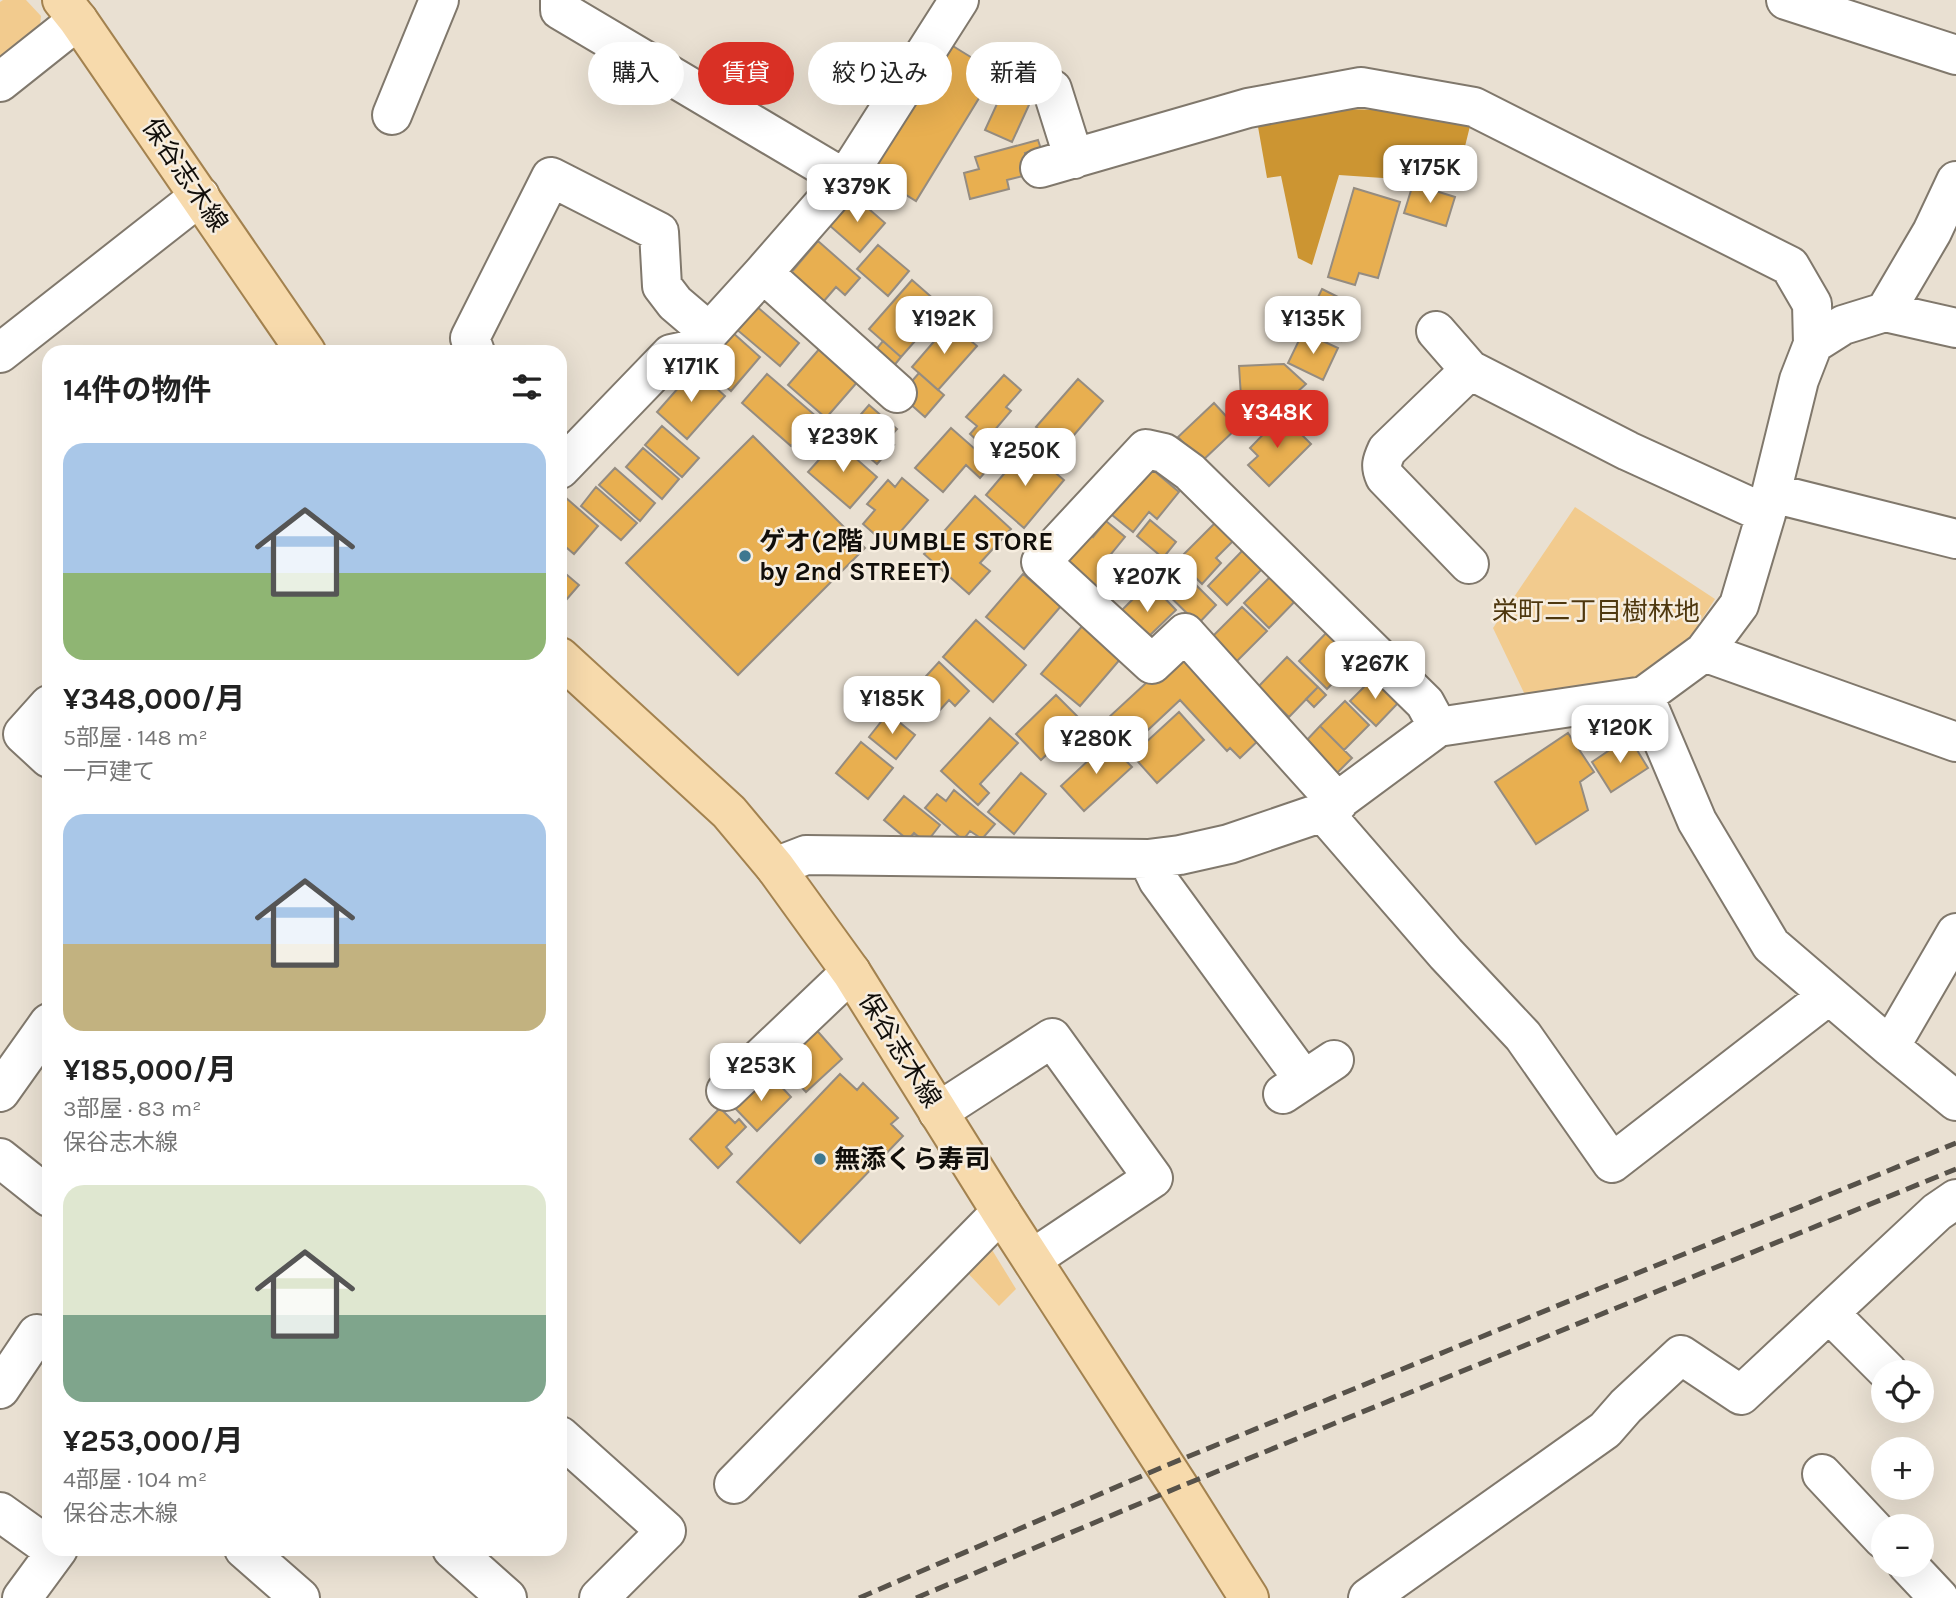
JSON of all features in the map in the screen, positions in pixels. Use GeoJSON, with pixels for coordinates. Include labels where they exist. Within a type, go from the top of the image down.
{"type":"FeatureCollection","features":[{"type":"Feature","properties":{"kind":"main road","name":"保谷志木線"},"geometry":{"type":"LineString","coordinates":[[70,10],[301,345]]}},
{"type":"Feature","properties":{"kind":"main road","name":"保谷志木線"},"geometry":{"type":"LineString","coordinates":[[567,663],[729,812],[775,867],[851,972],[1001,1212],[1249,1598]]}},
{"type":"Feature","properties":{"kind":"street"},"geometry":{"type":"LineString","coordinates":[[392,116],[439,0]]}},
{"type":"Feature","properties":{"kind":"street"},"geometry":{"type":"LineString","coordinates":[[560,0],[560,10],[845,179]]}},
{"type":"Feature","properties":{"kind":"street"},"geometry":{"type":"LineString","coordinates":[[567,462],[671,354],[694,349],[845,179],[959,0]]}},
{"type":"Feature","properties":{"kind":"street"},"geometry":{"type":"LineString","coordinates":[[1786,0],[1956,55]]}},
{"type":"Feature","properties":{"kind":"street"},"geometry":{"type":"LineString","coordinates":[[0,82],[70,10]]}},
{"type":"Feature","properties":{"kind":"street"},"geometry":{"type":"LineString","coordinates":[[775,867],[806,855],[1148,859],[1229,844],[1330,807],[1438,727],[1644,696],[1704,652],[1739,605],[1769,504],[1799,380],[1813,344],[1812,304],[1790,266],[1474,107],[1361,87],[1248,108],[1057,164],[1053,105]]}},
{"type":"Feature","properties":{"kind":"street"},"geometry":{"type":"LineString","coordinates":[[472,345],[470,338],[551,177],[659,232],[662,286],[675,303],[709,332]]}},
{"type":"Feature","properties":{"kind":"street"},"geometry":{"type":"LineString","coordinates":[[1885,312],[1931,232],[1956,181]]}},
{"type":"Feature","properties":{"kind":"street"},"geometry":{"type":"LineString","coordinates":[[0,353],[200,197]]}},
{"type":"Feature","properties":{"kind":"street"},"geometry":{"type":"LineString","coordinates":[[763,273],[897,393]]}},
{"type":"Feature","properties":{"kind":"street"},"geometry":{"type":"LineString","coordinates":[[1813,344],[1843,325],[1885,312],[1956,328]]}},
{"type":"Feature","properties":{"kind":"street"},"geometry":{"type":"LineString","coordinates":[[1436,331],[1470,370],[1629,451],[1769,504],[1956,539]]}},
{"type":"Feature","properties":{"kind":"street"},"geometry":{"type":"LineString","coordinates":[[1469,564],[1385,477],[1381,468],[1387,450],[1470,370]]}},
{"type":"Feature","properties":{"kind":"street"},"geometry":{"type":"LineString","coordinates":[[1438,727],[1424,703],[1190,472],[1164,453],[1146,449],[1041,562],[1152,664],[1185,633],[1330,807],[1446,954],[1523,1036],[1612,1163],[1829,995]]}},
{"type":"Feature","properties":{"kind":"street"},"geometry":{"type":"LineString","coordinates":[[1704,652],[1956,742]]}},
{"type":"Feature","properties":{"kind":"street"},"geometry":{"type":"LineString","coordinates":[[1644,696],[1697,821],[1771,945],[1956,1101]]}},
{"type":"Feature","properties":{"kind":"street"},"geometry":{"type":"LineString","coordinates":[[42,713],[23,734],[42,752]]}},
{"type":"Feature","properties":{"kind":"street"},"geometry":{"type":"LineString","coordinates":[[1148,859],[1158,880],[1306,1078]]}},
{"type":"Feature","properties":{"kind":"street"},"geometry":{"type":"LineString","coordinates":[[1890,1047],[1944,981],[1956,933]]}},
{"type":"Feature","properties":{"kind":"street"},"geometry":{"type":"LineString","coordinates":[[726,1091],[851,972]]}},
{"type":"Feature","properties":{"kind":"street"},"geometry":{"type":"LineString","coordinates":[[0,1092],[42,1033]]}},
{"type":"Feature","properties":{"kind":"street"},"geometry":{"type":"LineString","coordinates":[[938,1112],[1052,1038],[1153,1178],[1032,1259]]}},
{"type":"Feature","properties":{"kind":"street"},"geometry":{"type":"LineString","coordinates":[[0,1158],[42,1191]]}},
{"type":"Feature","properties":{"kind":"street"},"geometry":{"type":"LineString","coordinates":[[734,1484],[1001,1212]]}},
{"type":"Feature","properties":{"kind":"street"},"geometry":{"type":"LineString","coordinates":[[1368,1598],[1605,1430],[1626,1406],[1681,1355],[1741,1395],[1830,1314],[1950,1215]]}},
{"type":"Feature","properties":{"kind":"street"},"geometry":{"type":"LineString","coordinates":[[1830,1314],[1876,1360]]}},
{"type":"Feature","properties":{"kind":"street"},"geometry":{"type":"LineString","coordinates":[[0,1389],[37,1334]]}},
{"type":"Feature","properties":{"kind":"street"},"geometry":{"type":"LineString","coordinates":[[567,1442],[666,1531],[599,1598]]}},
{"type":"Feature","properties":{"kind":"street"},"geometry":{"type":"LineString","coordinates":[[1822,1474],[1871,1526]]}},
{"type":"Feature","properties":{"kind":"street"},"geometry":{"type":"LineString","coordinates":[[0,1512],[42,1541]]}},
{"type":"Feature","properties":{"kind":"street"},"geometry":{"type":"LineString","coordinates":[[22,1598],[49,1556]]}},
{"type":"Feature","properties":{"kind":"street"},"geometry":{"type":"LineString","coordinates":[[252,1556],[300,1598]]}},
{"type":"Feature","properties":{"kind":"street"},"geometry":{"type":"LineString","coordinates":[[459,1556],[497,1595]]}},
{"type":"Feature","properties":{"kind":"street"},"geometry":{"type":"LineString","coordinates":[[1920,1577],[1941,1598],[1956,1586]]}},
{"type":"Feature","properties":{"kind":"green space"},"geometry":{"type":"Polygon","coordinates":[[[26,0],[41,16],[39,37],[0,69],[0,2],[26,0]]]}},
{"type":"Feature","properties":{"kind":"green space","name":"栄町二丁目樹林地"},"geometry":{"type":"Polygon","coordinates":[[[1575,507],[1715,599],[1685,645],[1641,680],[1526,697],[1493,628],[1575,507]]]}},
{"type":"Feature","properties":{"kind":"green space"},"geometry":{"type":"Polygon","coordinates":[[[986,1240],[1016,1289],[999,1306],[961,1266],[986,1240]]]}},
{"type":"Feature","properties":{"kind":"shaded area"},"geometry":{"type":"Polygon","coordinates":[[[1339,109],[1389,110],[1470,126],[1456,183],[1339,175],[1312,265],[1298,258],[1281,176],[1267,178],[1257,121],[1339,109]]]}},
{"type":"Feature","properties":{"kind":"building"},"geometry":{"type":"Polygon","coordinates":[[[952,45],[966,54],[966,105],[975,105],[916,201],[869,172],[910,105],[952,105],[952,45]]]}},
{"type":"Feature","properties":{"kind":"building"},"geometry":{"type":"Polygon","coordinates":[[[996,105],[1029,105],[1012,142],[985,130],[996,105]]]}},
{"type":"Feature","properties":{"kind":"building"},"geometry":{"type":"Polygon","coordinates":[[[1038,140],[1041,149],[1025,153],[1031,174],[1007,180],[1009,189],[970,199],[964,173],[979,169],[975,157],[1038,140]]]}},
{"type":"Feature","properties":{"kind":"building"},"geometry":{"type":"Polygon","coordinates":[[[1413,184],[1455,197],[1446,226],[1404,213],[1413,184]]]}},
{"type":"Feature","properties":{"kind":"building"},"geometry":{"type":"Polygon","coordinates":[[[1354,188],[1400,202],[1378,278],[1359,273],[1355,285],[1328,277],[1354,188]]]}},
{"type":"Feature","properties":{"kind":"building"},"geometry":{"type":"Polygon","coordinates":[[[854,196],[885,223],[860,252],[829,225],[854,196]]]}},
{"type":"Feature","properties":{"kind":"building"},"geometry":{"type":"Polygon","coordinates":[[[818,241],[860,278],[845,295],[836,287],[817,309],[784,281],[818,241]]]}},
{"type":"Feature","properties":{"kind":"building"},"geometry":{"type":"Polygon","coordinates":[[[878,245],[909,271],[888,296],[857,269],[878,245]]]}},
{"type":"Feature","properties":{"kind":"building"},"geometry":{"type":"Polygon","coordinates":[[[912,280],[944,308],[901,357],[869,329],[912,280]]]}},
{"type":"Feature","properties":{"kind":"building"},"geometry":{"type":"Polygon","coordinates":[[[1322,289],[1358,307],[1341,341],[1305,324],[1322,289]]]}},
{"type":"Feature","properties":{"kind":"building"},"geometry":{"type":"Polygon","coordinates":[[[755,305],[799,343],[780,366],[735,328],[755,305]]]}},
{"type":"Feature","properties":{"kind":"building"},"geometry":{"type":"Polygon","coordinates":[[[950,323],[977,346],[938,390],[912,367],[950,323]]]}},
{"type":"Feature","properties":{"kind":"building"},"geometry":{"type":"Polygon","coordinates":[[[732,332],[760,357],[731,391],[702,366],[732,332]]]}},
{"type":"Feature","properties":{"kind":"building"},"geometry":{"type":"Polygon","coordinates":[[[1303,332],[1338,348],[1323,380],[1288,363],[1303,332]]]}},
{"type":"Feature","properties":{"kind":"building"},"geometry":{"type":"Polygon","coordinates":[[[883,341],[901,357],[888,373],[870,357],[883,341]]]}},
{"type":"Feature","properties":{"kind":"building"},"geometry":{"type":"Polygon","coordinates":[[[821,347],[859,380],[826,418],[788,385],[821,347]]]}},
{"type":"Feature","properties":{"kind":"building"},"geometry":{"type":"Polygon","coordinates":[[[1284,364],[1306,384],[1259,427],[1242,412],[1239,366],[1284,364]]]}},
{"type":"Feature","properties":{"kind":"building"},"geometry":{"type":"Polygon","coordinates":[[[695,369],[725,396],[687,439],[657,412],[695,369]]]}},
{"type":"Feature","properties":{"kind":"building"},"geometry":{"type":"Polygon","coordinates":[[[919,373],[944,395],[925,417],[900,395],[919,373]]]}},
{"type":"Feature","properties":{"kind":"building"},"geometry":{"type":"Polygon","coordinates":[[[767,374],[817,417],[791,446],[742,403],[767,374]]]}},
{"type":"Feature","properties":{"kind":"building"},"geometry":{"type":"Polygon","coordinates":[[[1004,375],[1021,390],[1006,407],[1011,411],[982,445],[970,434],[977,426],[966,417],[1004,375]]]}},
{"type":"Feature","properties":{"kind":"building"},"geometry":{"type":"Polygon","coordinates":[[[1078,379],[1103,401],[1062,449],[1036,427],[1078,379]]]}},
{"type":"Feature","properties":{"kind":"building"},"geometry":{"type":"Polygon","coordinates":[[[1214,403],[1237,428],[1201,462],[1178,437],[1214,403]]]}},
{"type":"Feature","properties":{"kind":"building"},"geometry":{"type":"Polygon","coordinates":[[[869,405],[897,429],[887,440],[894,445],[877,464],[843,435],[869,405]]]}},
{"type":"Feature","properties":{"kind":"building"},"geometry":{"type":"Polygon","coordinates":[[[1282,415],[1311,444],[1269,486],[1248,465],[1258,456],[1250,448],[1282,415]]]}},
{"type":"Feature","properties":{"kind":"building"},"geometry":{"type":"Polygon","coordinates":[[[662,426],[699,458],[682,477],[645,445],[662,426]]]}},
{"type":"Feature","properties":{"kind":"building"},"geometry":{"type":"Polygon","coordinates":[[[951,428],[992,464],[980,478],[966,465],[943,492],[915,468],[951,428]]]}},
{"type":"Feature","properties":{"kind":"building","name":"ゲオ(2階 JUMBLE STORE by 2nd STREET)"},"geometry":{"type":"Polygon","coordinates":[[[753,436],[865,548],[738,675],[626,563],[753,436]]]}},
{"type":"Feature","properties":{"kind":"building"},"geometry":{"type":"Polygon","coordinates":[[[836,441],[877,477],[850,508],[808,472],[836,441]]]}},
{"type":"Feature","properties":{"kind":"building"},"geometry":{"type":"Polygon","coordinates":[[[643,448],[679,479],[662,499],[626,467],[643,448]]]}},
{"type":"Feature","properties":{"kind":"building"},"geometry":{"type":"Polygon","coordinates":[[[1026,448],[1064,480],[1024,528],[986,495],[1026,448]]]}},
{"type":"Feature","properties":{"kind":"building"},"geometry":{"type":"Polygon","coordinates":[[[615,468],[655,503],[640,521],[599,485],[615,468]]]}},
{"type":"Feature","properties":{"kind":"building"},"geometry":{"type":"Polygon","coordinates":[[[1153,470],[1179,492],[1157,519],[1149,512],[1133,532],[1106,510],[1132,479],[1140,485],[1153,470]]]}},
{"type":"Feature","properties":{"kind":"building"},"geometry":{"type":"Polygon","coordinates":[[[902,478],[928,500],[888,546],[863,524],[875,510],[867,504],[888,480],[895,487],[902,478]]]}},
{"type":"Feature","properties":{"kind":"building"},"geometry":{"type":"Polygon","coordinates":[[[596,487],[637,523],[621,540],[581,506],[596,487]]]}},
{"type":"Feature","properties":{"kind":"building"},"geometry":{"type":"Polygon","coordinates":[[[975,496],[1011,529],[980,563],[990,571],[969,594],[924,554],[975,496]]]}},
{"type":"Feature","properties":{"kind":"building"},"geometry":{"type":"Polygon","coordinates":[[[567,499],[598,526],[574,554],[567,548],[567,499]]]}},
{"type":"Feature","properties":{"kind":"building"},"geometry":{"type":"Polygon","coordinates":[[[1220,518],[1238,536],[1216,558],[1221,563],[1202,584],[1178,560],[1220,518]]]}},
{"type":"Feature","properties":{"kind":"building"},"geometry":{"type":"Polygon","coordinates":[[[1150,520],[1176,542],[1163,558],[1137,536],[1150,520]]]}},
{"type":"Feature","properties":{"kind":"building"},"geometry":{"type":"Polygon","coordinates":[[[1106,521],[1125,537],[1102,565],[1121,579],[1105,599],[1063,565],[1082,528],[1093,537],[1106,521]]]}},
{"type":"Feature","properties":{"kind":"building"},"geometry":{"type":"Polygon","coordinates":[[[1244,549],[1263,568],[1227,605],[1208,586],[1244,549]]]}},
{"type":"Feature","properties":{"kind":"building"},"geometry":{"type":"Polygon","coordinates":[[[1173,562],[1216,605],[1198,624],[1154,581],[1173,562]]]}},
{"type":"Feature","properties":{"kind":"building"},"geometry":{"type":"Polygon","coordinates":[[[1276,571],[1301,595],[1269,628],[1244,603],[1276,571]]]}},
{"type":"Feature","properties":{"kind":"building"},"geometry":{"type":"Polygon","coordinates":[[[1023,574],[1061,606],[1024,649],[986,617],[1023,574]]]}},
{"type":"Feature","properties":{"kind":"building"},"geometry":{"type":"Polygon","coordinates":[[[567,575],[579,585],[567,599],[567,575]]]}},
{"type":"Feature","properties":{"kind":"building"},"geometry":{"type":"Polygon","coordinates":[[[1155,588],[1176,610],[1144,641],[1117,615],[1138,594],[1143,599],[1155,588]]]}},
{"type":"Feature","properties":{"kind":"building"},"geometry":{"type":"Polygon","coordinates":[[[1242,607],[1267,631],[1235,663],[1210,639],[1242,607]]]}},
{"type":"Feature","properties":{"kind":"building"},"geometry":{"type":"Polygon","coordinates":[[[976,620],[1026,665],[993,702],[943,657],[976,620]]]}},
{"type":"Feature","properties":{"kind":"building"},"geometry":{"type":"Polygon","coordinates":[[[1084,624],[1122,657],[1080,706],[1041,674],[1084,624]]]}},
{"type":"Feature","properties":{"kind":"building"},"geometry":{"type":"Polygon","coordinates":[[[1330,629],[1358,657],[1327,689],[1299,661],[1330,629]]]}},
{"type":"Feature","properties":{"kind":"building"},"geometry":{"type":"Polygon","coordinates":[[[1184,648],[1264,735],[1240,758],[1230,748],[1227,751],[1180,700],[1132,745],[1107,719],[1184,648]]]}},
{"type":"Feature","properties":{"kind":"building"},"geometry":{"type":"Polygon","coordinates":[[[1287,657],[1318,687],[1289,717],[1258,687],[1287,657]]]}},
{"type":"Feature","properties":{"kind":"building"},"geometry":{"type":"Polygon","coordinates":[[[939,662],[969,691],[955,706],[949,700],[931,720],[907,697],[939,662]]]}},
{"type":"Feature","properties":{"kind":"building"},"geometry":{"type":"Polygon","coordinates":[[[1374,677],[1399,702],[1376,726],[1350,701],[1374,677]]]}},
{"type":"Feature","properties":{"kind":"building"},"geometry":{"type":"Polygon","coordinates":[[[1318,687],[1326,695],[1314,707],[1306,699],[1318,687]]]}},
{"type":"Feature","properties":{"kind":"building"},"geometry":{"type":"Polygon","coordinates":[[[1056,695],[1082,721],[1041,760],[1016,734],[1056,695]]]}},
{"type":"Feature","properties":{"kind":"building"},"geometry":{"type":"Polygon","coordinates":[[[1345,701],[1369,725],[1344,750],[1320,726],[1345,701]]]}},
{"type":"Feature","properties":{"kind":"building"},"geometry":{"type":"Polygon","coordinates":[[[1179,712],[1204,740],[1157,783],[1132,755],[1179,712]]]}},
{"type":"Feature","properties":{"kind":"building"},"geometry":{"type":"Polygon","coordinates":[[[888,713],[915,735],[896,759],[869,737],[888,713]]]}},
{"type":"Feature","properties":{"kind":"building"},"geometry":{"type":"Polygon","coordinates":[[[990,718],[1018,743],[980,784],[989,793],[978,805],[941,771],[990,718]]]}},
{"type":"Feature","properties":{"kind":"building"},"geometry":{"type":"Polygon","coordinates":[[[1320,726],[1352,758],[1337,773],[1305,742],[1320,726]]]}},
{"type":"Feature","properties":{"kind":"building"},"geometry":{"type":"Polygon","coordinates":[[[1568,733],[1594,772],[1580,782],[1588,810],[1536,844],[1495,782],[1568,733]]]}},
{"type":"Feature","properties":{"kind":"building"},"geometry":{"type":"Polygon","coordinates":[[[1629,737],[1648,768],[1611,792],[1592,762],[1629,737]]]}},
{"type":"Feature","properties":{"kind":"building"},"geometry":{"type":"Polygon","coordinates":[[[861,742],[893,768],[868,799],[836,773],[861,742]]]}},
{"type":"Feature","properties":{"kind":"building"},"geometry":{"type":"Polygon","coordinates":[[[1108,742],[1132,767],[1084,811],[1061,786],[1108,742]]]}},
{"type":"Feature","properties":{"kind":"building"},"geometry":{"type":"Polygon","coordinates":[[[1021,773],[1046,794],[1014,834],[988,812],[1021,773]]]}},
{"type":"Feature","properties":{"kind":"building"},"geometry":{"type":"Polygon","coordinates":[[[954,790],[995,824],[982,839],[970,831],[963,840],[925,808],[937,794],[946,801],[954,790]]]}},
{"type":"Feature","properties":{"kind":"building"},"geometry":{"type":"Polygon","coordinates":[[[904,796],[940,825],[926,843],[914,833],[908,840],[884,820],[904,796]]]}},
{"type":"Feature","properties":{"kind":"building"},"geometry":{"type":"Polygon","coordinates":[[[813,1026],[842,1059],[806,1092],[776,1060],[813,1026]]]}},
{"type":"Feature","properties":{"kind":"building","name":"無添くら寿司"},"geometry":{"type":"Polygon","coordinates":[[[840,1074],[857,1090],[863,1083],[898,1118],[891,1124],[903,1136],[800,1243],[737,1182],[840,1074]]]}},
{"type":"Feature","properties":{"kind":"building"},"geometry":{"type":"Polygon","coordinates":[[[773,1078],[791,1097],[757,1131],[732,1105],[755,1082],[762,1089],[773,1078]]]}},
{"type":"Feature","properties":{"kind":"building"},"geometry":{"type":"Polygon","coordinates":[[[720,1108],[735,1123],[739,1119],[746,1127],[726,1147],[732,1154],[718,1168],[690,1139],[720,1108]]]}},
{"type":"Feature","properties":{"kind":"railway"},"geometry":{"type":"LineString","coordinates":[[859,1598],[1165,1466],[1956,1143]]}},
{"type":"Feature","properties":{"kind":"railway"},"geometry":{"type":"LineString","coordinates":[[916,1598],[1179,1487],[1956,1169]]}},
{"type":"Feature","properties":{"kind":"place","name":"ゲオ(2階 JUMBLE STORE by 2nd STREET)"},"geometry":{"type":"Point","coordinates":[745,556]}},
{"type":"Feature","properties":{"kind":"place","name":"無添くら寿司"},"geometry":{"type":"Point","coordinates":[820,1159]}}]}
